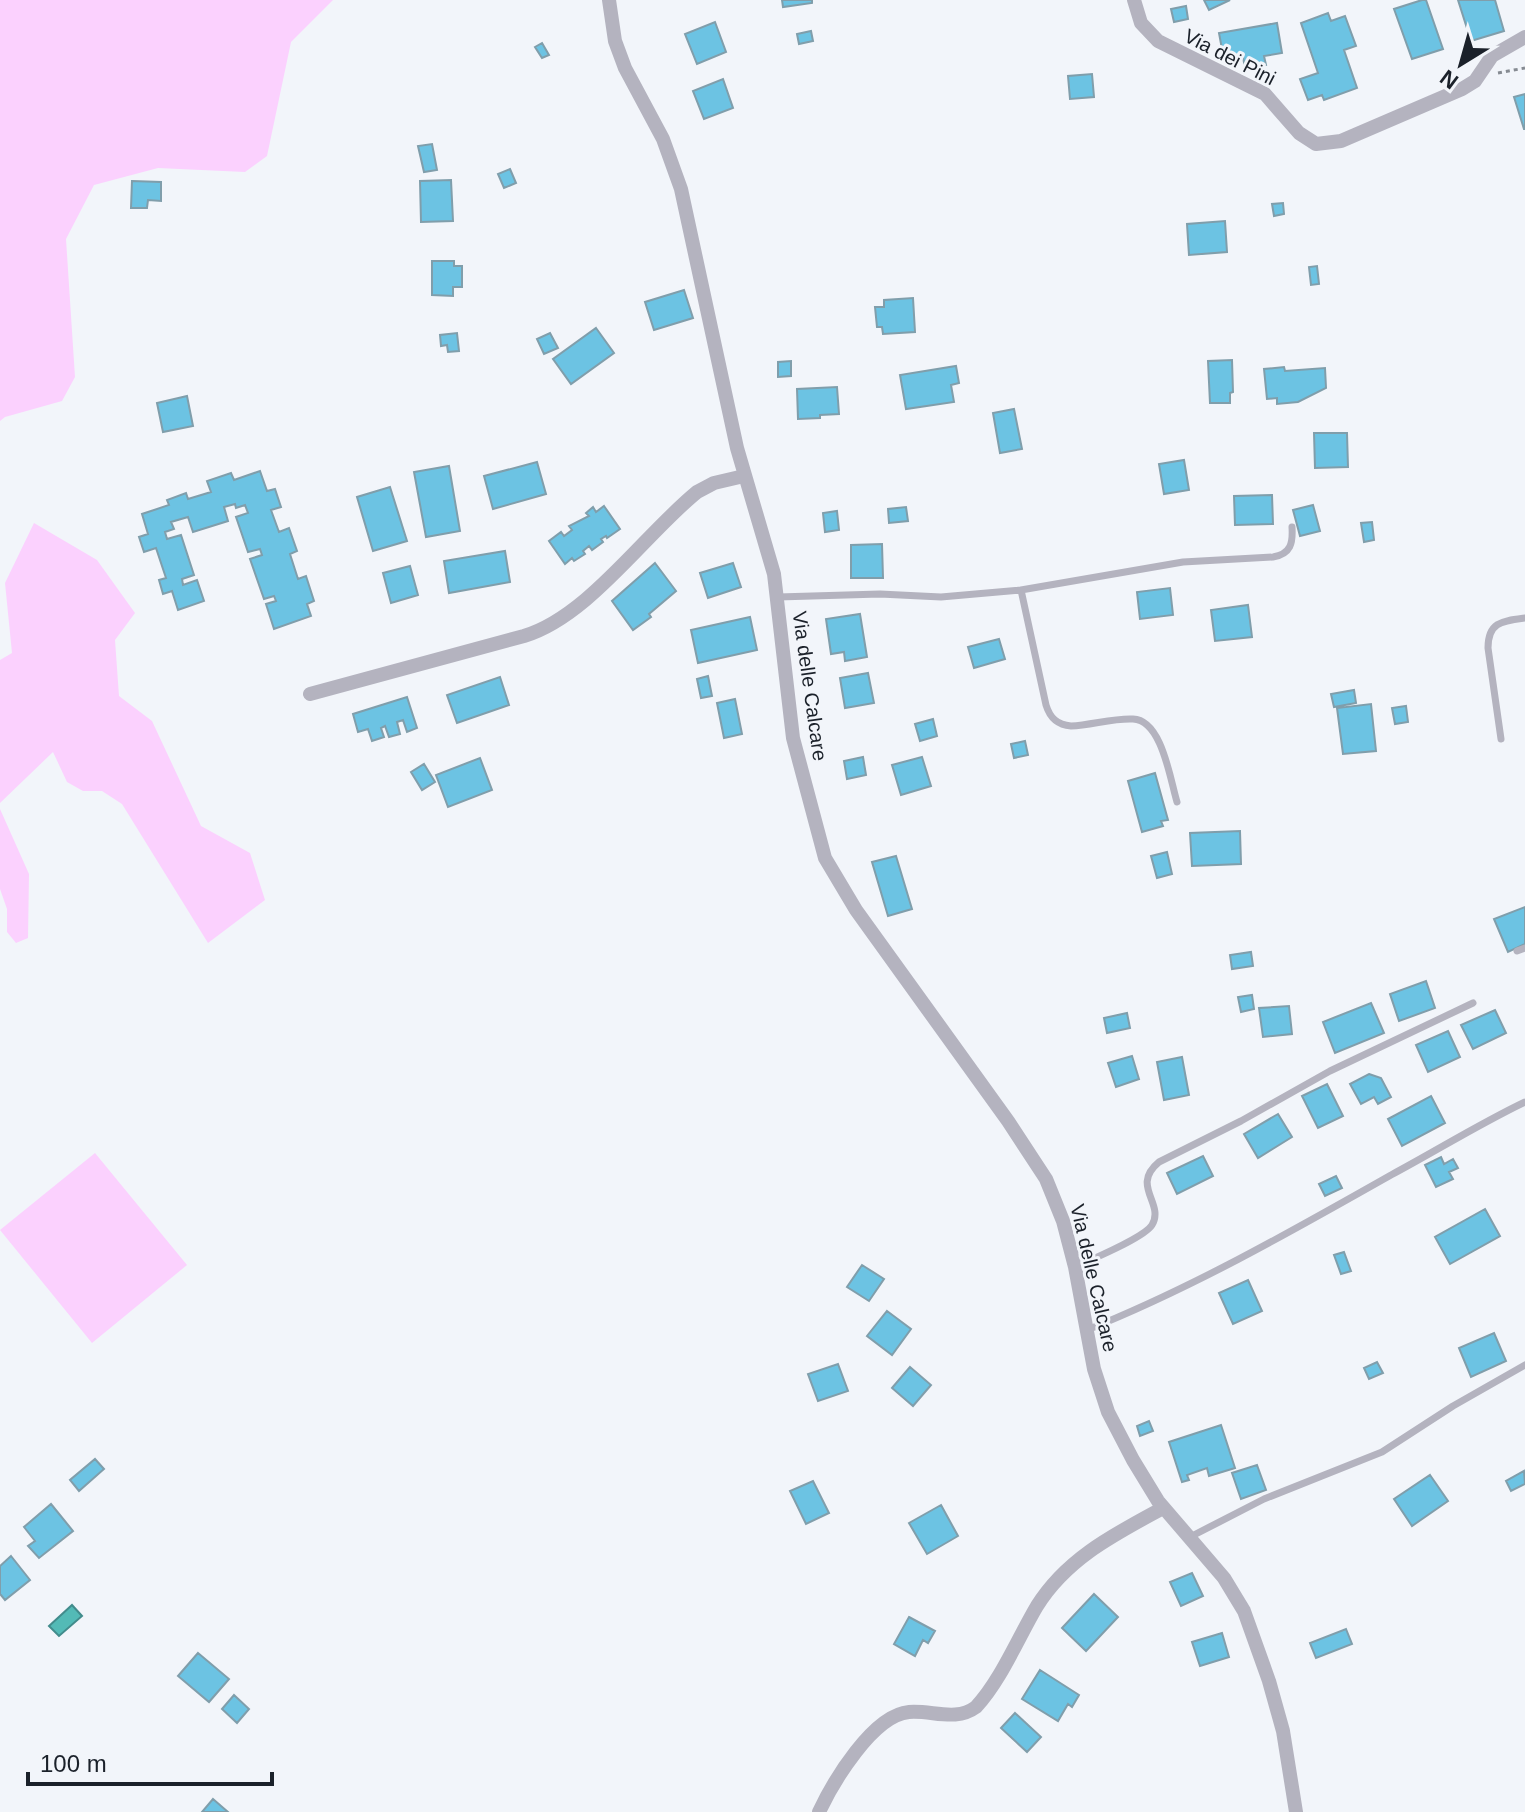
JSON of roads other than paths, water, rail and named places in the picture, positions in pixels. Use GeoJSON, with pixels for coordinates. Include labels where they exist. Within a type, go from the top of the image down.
{"type":"FeatureCollection","features":[{"type":"Feature","properties":{"kind":"street","name":"Via delle Calcare"},"geometry":{"type":"LineString","coordinates":[[609,0],[615,41],[625,68],[663,139],[681,189],[744,476],[768,551],[778,597],[791,727],[802,778],[829,865],[856,910],[1043,1173],[1063,1221],[1094,1369],[1108,1412],[1139,1471],[1163,1508],[1230,1586],[1251,1628],[1286,1743],[1296,1812]]}},
{"type":"Feature","properties":{"kind":"street","name":"Via dei Pini"},"geometry":{"type":"LineString","coordinates":[[1134,0],[1145,29],[1158,41],[1265,94],[1299,133],[1316,144],[1341,141],[1462,89],[1478,76],[1492,56],[1525,37]]}},
{"type":"Feature","properties":{"kind":"street"},"geometry":{"type":"LineString","coordinates":[[310,694],[524,636],[552,625],[579,605],[697,492],[714,483],[744,476]]}},
{"type":"Feature","properties":{"kind":"street"},"geometry":{"type":"LineString","coordinates":[[819,1812],[839,1775],[887,1720],[909,1712],[959,1715],[976,1707],[1057,1580],[1101,1542],[1163,1508]]}},
{"type":"Feature","properties":{"kind":"lane"},"geometry":{"type":"LineString","coordinates":[[778,597],[880,594],[941,597],[1021,590],[1183,562],[1278,556],[1292,544],[1292,527]]}},
{"type":"Feature","properties":{"kind":"lane"},"geometry":{"type":"LineString","coordinates":[[1021,590],[1046,705],[1053,719],[1071,726],[1134,719],[1148,723],[1157,736],[1177,802]]}},
{"type":"Feature","properties":{"kind":"lane"},"geometry":{"type":"LineString","coordinates":[[1501,739],[1488,648],[1489,635],[1499,622],[1525,618]]}},
{"type":"Feature","properties":{"kind":"lane"},"geometry":{"type":"LineString","coordinates":[[1075,1267],[1148,1230],[1155,1217],[1147,1178],[1159,1162],[1330,1071],[1473,1003]]}},
{"type":"Feature","properties":{"kind":"lane"},"geometry":{"type":"LineString","coordinates":[[1087,1330],[1150,1305],[1525,1102]]}},
{"type":"Feature","properties":{"kind":"lane"},"geometry":{"type":"LineString","coordinates":[[1189,1538],[1275,1494],[1382,1452],[1525,1365]]}},
{"type":"Feature","properties":{"kind":"water"},"geometry":{"type":"Polygon","coordinates":[[[72,1605],[82,1616],[59,1636],[49,1626],[72,1605]]]}}]}
